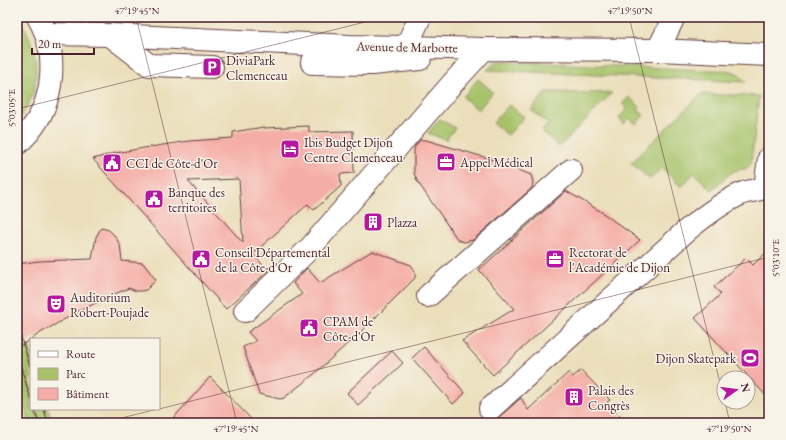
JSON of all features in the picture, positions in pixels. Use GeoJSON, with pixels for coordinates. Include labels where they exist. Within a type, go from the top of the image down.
{"type":"FeatureCollection","features":[{"type":"Feature","properties":{"kind":"street"},"geometry":{"type":"LineString","coordinates":[[406,47],[420,17]]}},
{"type":"Feature","properties":{"kind":"street"},"geometry":{"type":"LineString","coordinates":[[658,50],[674,17]]}},
{"type":"Feature","properties":{"kind":"street"},"geometry":{"type":"LineString","coordinates":[[17,144],[33,127],[43,110],[49,92],[52,72],[51,53],[42,25]]}},
{"type":"Feature","properties":{"kind":"street","name":"Avenue de Marbotte"},"geometry":{"type":"LineString","coordinates":[[42,25],[110,35],[350,46],[484,49],[658,50],[769,55]]}},
{"type":"Feature","properties":{"kind":"street"},"geometry":{"type":"LineString","coordinates":[[110,35],[149,65],[212,67]]}},
{"type":"Feature","properties":{"kind":"street"},"geometry":{"type":"LineString","coordinates":[[312,63],[372,64],[419,59],[451,48]]}},
{"type":"Feature","properties":{"kind":"street"},"geometry":{"type":"LineString","coordinates":[[245,311],[311,247],[484,49]]}},
{"type":"Feature","properties":{"kind":"street"},"geometry":{"type":"LineString","coordinates":[[490,409],[686,231],[710,212],[725,202],[743,194],[767,190],[769,158]]}},
{"type":"Feature","properties":{"kind":"street"},"geometry":{"type":"LineString","coordinates":[[428,296],[571,170]]}},
{"type":"Feature","properties":{"kind":"green space"},"geometry":{"type":"Polygon","coordinates":[[[17,17],[23,24],[34,51],[36,81],[27,107],[17,123],[17,17]]]}},
{"type":"Feature","properties":{"kind":"green space"},"geometry":{"type":"Polygon","coordinates":[[[497,61],[732,71],[737,73],[746,82],[487,70],[497,61]]]}},
{"type":"Feature","properties":{"kind":"green space"},"geometry":{"type":"Polygon","coordinates":[[[478,79],[493,92],[478,110],[463,97],[478,79]]]}},
{"type":"Feature","properties":{"kind":"green space"},"geometry":{"type":"Polygon","coordinates":[[[546,92],[612,93],[559,147],[542,131],[548,124],[531,110],[546,92]]]}},
{"type":"Feature","properties":{"kind":"green space"},"geometry":{"type":"Polygon","coordinates":[[[701,94],[759,96],[751,164],[744,169],[731,173],[711,190],[694,173],[681,187],[662,168],[650,179],[631,163],[701,94]]]}},
{"type":"Feature","properties":{"kind":"green space"},"geometry":{"type":"Polygon","coordinates":[[[629,97],[640,107],[638,110],[644,115],[636,124],[629,118],[624,124],[619,118],[627,109],[622,104],[629,97]]]}},
{"type":"Feature","properties":{"kind":"green space"},"geometry":{"type":"Polygon","coordinates":[[[509,105],[524,117],[508,135],[493,123],[509,105]]]}},
{"type":"Feature","properties":{"kind":"green space"},"geometry":{"type":"Polygon","coordinates":[[[440,119],[455,128],[446,140],[428,133],[440,119]]]}},
{"type":"Feature","properties":{"kind":"green space"},"geometry":{"type":"Polygon","coordinates":[[[29,345],[30,410],[48,410],[53,423],[30,423],[17,385],[17,352],[29,345]]]}},
{"type":"Feature","properties":{"kind":"building"},"geometry":{"type":"Polygon","coordinates":[[[309,126],[309,132],[353,131],[354,173],[340,174],[341,186],[314,210],[308,204],[253,254],[268,271],[226,309],[93,159],[115,153],[189,141],[233,138],[233,132],[264,128],[309,126]],[[239,179],[188,181],[243,243],[239,179]]]}},
{"type":"Feature","properties":{"kind":"building"},"geometry":{"type":"Polygon","coordinates":[[[420,140],[426,140],[494,160],[531,175],[533,182],[532,188],[473,240],[464,242],[458,240],[417,181],[414,173],[414,150],[415,146],[420,140]]]}},
{"type":"Feature","properties":{"kind":"building"},"geometry":{"type":"Polygon","coordinates":[[[566,191],[600,211],[640,240],[493,375],[462,341],[514,309],[479,270],[566,191]]]}},
{"type":"Feature","properties":{"kind":"building","name":"Auditorium Robert-Poujade"},"geometry":{"type":"Polygon","coordinates":[[[101,228],[109,230],[115,236],[120,245],[122,261],[143,263],[156,280],[146,290],[136,291],[129,288],[79,311],[33,338],[30,338],[30,340],[17,348],[17,264],[39,261],[92,259],[96,237],[101,228]]]}},
{"type":"Feature","properties":{"kind":"building","name":"Dijon Skatepark"},"geometry":{"type":"Polygon","coordinates":[[[769,250],[769,399],[756,385],[756,370],[743,370],[695,318],[721,294],[714,287],[746,258],[753,265],[769,250]]]}},
{"type":"Feature","properties":{"kind":"building","name":"CPAM de Côte-d'Or"},"geometry":{"type":"Polygon","coordinates":[[[372,251],[411,265],[414,269],[415,278],[368,325],[314,374],[284,398],[280,399],[259,394],[243,347],[256,341],[248,332],[302,294],[293,283],[307,268],[320,283],[372,251]]]}},
{"type":"Feature","properties":{"kind":"building"},"geometry":{"type":"Polygon","coordinates":[[[424,347],[465,393],[453,404],[412,358],[424,347]]]}},
{"type":"Feature","properties":{"kind":"building"},"geometry":{"type":"Polygon","coordinates":[[[392,351],[403,363],[358,405],[347,393],[392,351]]]}},
{"type":"Feature","properties":{"kind":"building","name":"Palais des Congrès"},"geometry":{"type":"Polygon","coordinates":[[[581,370],[610,400],[607,402],[626,423],[486,423],[498,418],[521,398],[528,410],[569,372],[573,377],[581,370]]]}},
{"type":"Feature","properties":{"kind":"building"},"geometry":{"type":"Polygon","coordinates":[[[210,377],[255,423],[169,423],[210,377]]]}},
{"type":"Feature","properties":{"kind":"tram line"},"geometry":{"type":"LineString","coordinates":[[17,325],[30,366]]}},
{"type":"Feature","properties":{"kind":"tram line"},"geometry":{"type":"LineString","coordinates":[[17,355],[30,396]]}},
{"type":"Feature","properties":{"kind":"tram line"},"geometry":{"type":"LineString","coordinates":[[34,410],[39,423]]}},
{"type":"Feature","properties":{"kind":"tram line"},"geometry":{"type":"LineString","coordinates":[[44,410],[48,423]]}},
{"type":"Feature","properties":{"kind":"place","name":"DiviaPark Clemenceau"},"geometry":{"type":"Point","coordinates":[212,67]}},
{"type":"Feature","properties":{"kind":"place","name":"Ibis Budget Dijon Centre Clemenceau"},"geometry":{"type":"Point","coordinates":[290,149]}},
{"type":"Feature","properties":{"kind":"place","name":"Appel Médical"},"geometry":{"type":"Point","coordinates":[446,162]}},
{"type":"Feature","properties":{"kind":"place","name":"CCI de Côte-d'Or"},"geometry":{"type":"Point","coordinates":[112,163]}},
{"type":"Feature","properties":{"kind":"place","name":"Banque des territoires"},"geometry":{"type":"Point","coordinates":[154,199]}},
{"type":"Feature","properties":{"kind":"place","name":"Plazza"},"geometry":{"type":"Point","coordinates":[373,222]}},
{"type":"Feature","properties":{"kind":"place","name":"Conseil Départemental de la Côte-d'Or"},"geometry":{"type":"Point","coordinates":[201,259]}},
{"type":"Feature","properties":{"kind":"place","name":"Rectorat de l'Académie de Dijon"},"geometry":{"type":"Point","coordinates":[555,259]}},
{"type":"Feature","properties":{"kind":"place","name":"Auditorium Robert-Poujade"},"geometry":{"type":"Point","coordinates":[56,304]}},
{"type":"Feature","properties":{"kind":"place","name":"CPAM de Côte-d'Or"},"geometry":{"type":"Point","coordinates":[309,328]}},
{"type":"Feature","properties":{"kind":"place","name":"Dijon Skatepark"},"geometry":{"type":"Point","coordinates":[750,358]}},
{"type":"Feature","properties":{"kind":"place","name":"Palais des Congrès"},"geometry":{"type":"Point","coordinates":[574,397]}}]}
